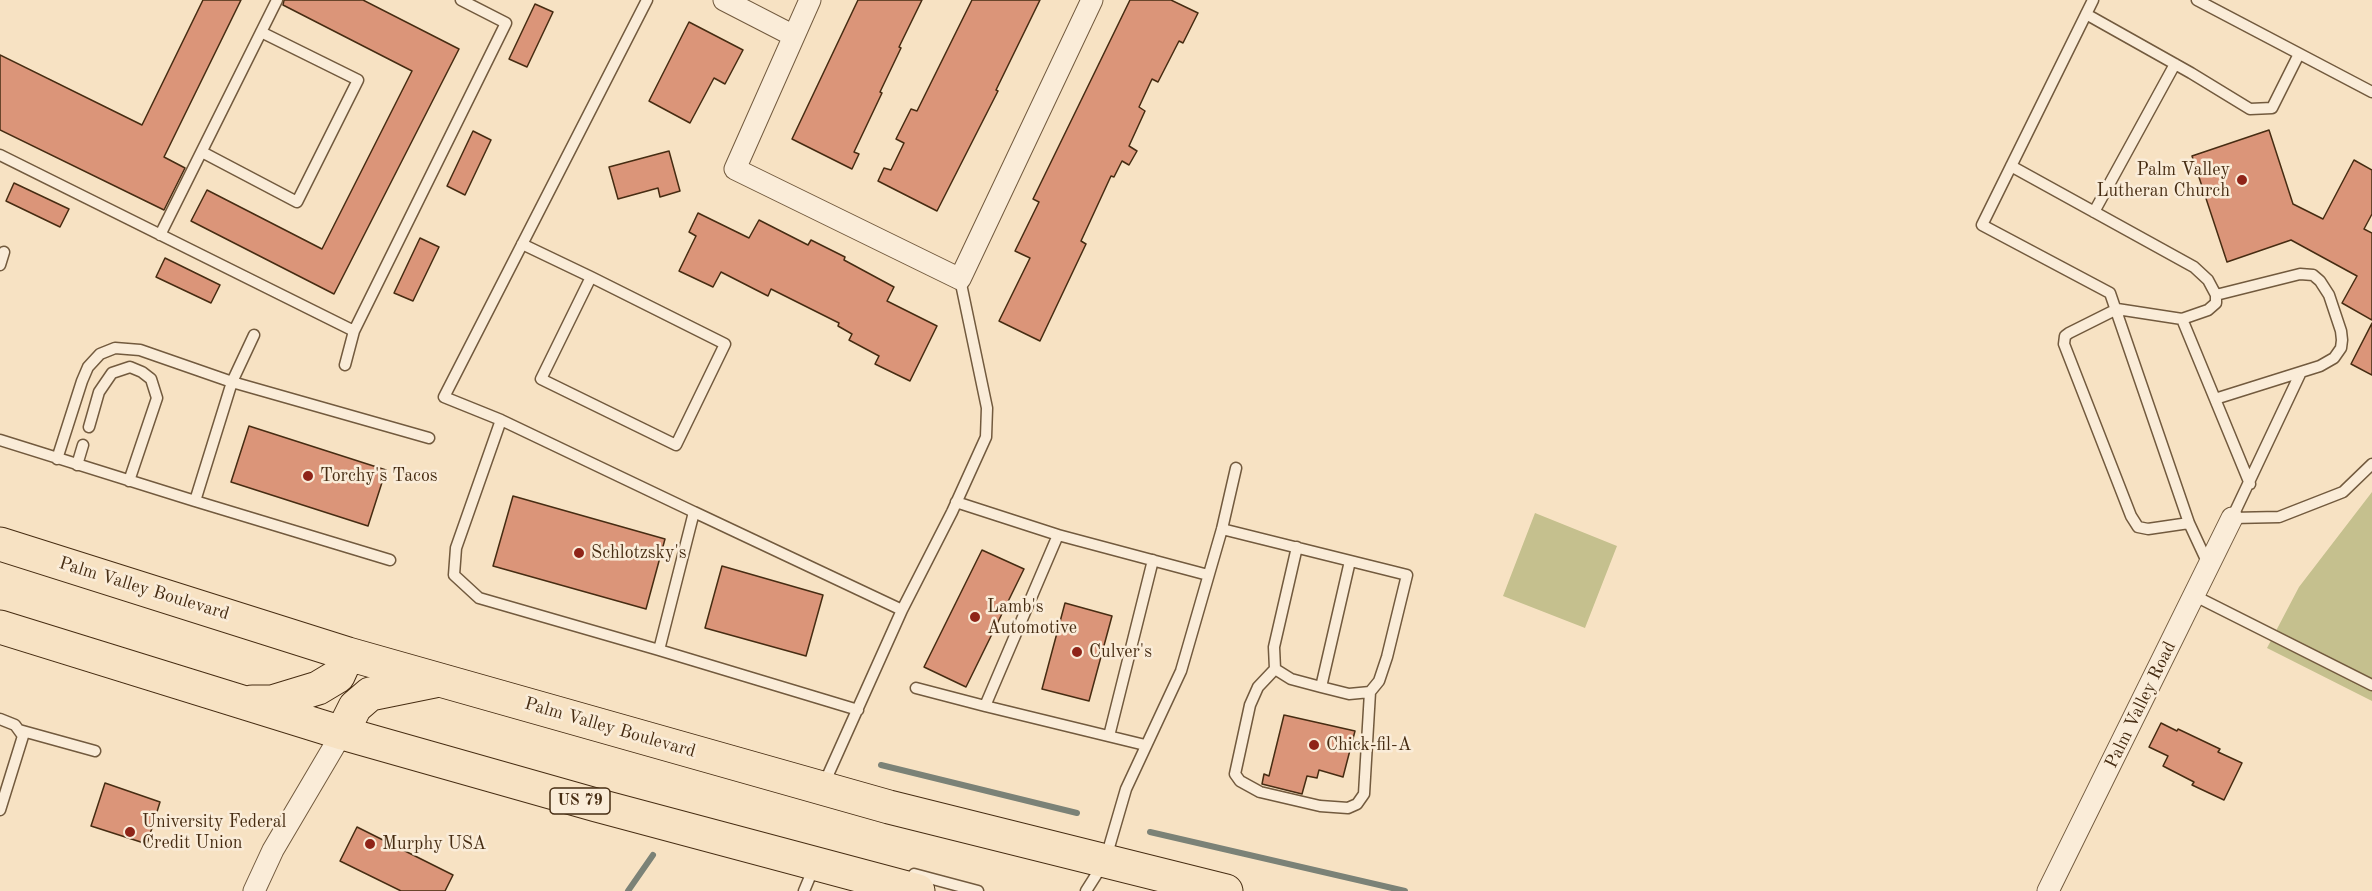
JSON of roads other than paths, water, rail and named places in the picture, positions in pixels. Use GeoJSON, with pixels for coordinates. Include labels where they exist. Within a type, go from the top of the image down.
{"type":"FeatureCollection","features":[{"type":"Feature","properties":{"kind":"highway","name":"Palm Valley Boulevard"},"geometry":{"type":"LineString","coordinates":[[0,544],[348,654],[888,807],[1226,891]]}},
{"type":"Feature","properties":{"kind":"highway","name":"US 79"},"geometry":{"type":"LineString","coordinates":[[0,627],[342,733],[596,805],[809,878],[908,880]]}},
{"type":"Feature","properties":{"kind":"highway"},"geometry":{"type":"LineString","coordinates":[[244,703],[272,702],[318,688],[338,676],[348,654]]}},
{"type":"Feature","properties":{"kind":"highway"},"geometry":{"type":"LineString","coordinates":[[342,733],[355,706],[370,694],[442,680]]}},
{"type":"Feature","properties":{"kind":"street"},"geometry":{"type":"LineString","coordinates":[[724,0],[794,36]]}},
{"type":"Feature","properties":{"kind":"street"},"geometry":{"type":"LineString","coordinates":[[810,0],[735,169],[960,279],[1092,0]]}},
{"type":"Feature","properties":{"kind":"street","name":"Palm Valley Road"},"geometry":{"type":"LineString","coordinates":[[2048,891],[2232,518]]}},
{"type":"Feature","properties":{"kind":"street"},"geometry":{"type":"LineString","coordinates":[[254,891],[273,850],[342,733]]}},
{"type":"Feature","properties":{"kind":"lane"},"geometry":{"type":"LineString","coordinates":[[160,235],[277,0]]}},
{"type":"Feature","properties":{"kind":"lane"},"geometry":{"type":"LineString","coordinates":[[345,365],[354,331],[506,22],[461,0]]}},
{"type":"Feature","properties":{"kind":"lane"},"geometry":{"type":"LineString","coordinates":[[647,0],[444,397],[501,420],[902,610]]}},
{"type":"Feature","properties":{"kind":"lane"},"geometry":{"type":"LineString","coordinates":[[2093,0],[1982,225],[2110,293],[2189,523],[2209,566]]}},
{"type":"Feature","properties":{"kind":"lane"},"geometry":{"type":"LineString","coordinates":[[2197,0],[2372,92]]}},
{"type":"Feature","properties":{"kind":"lane"},"geometry":{"type":"LineString","coordinates":[[2086,14],[2175,64],[2250,110],[2272,108],[2299,54]]}},
{"type":"Feature","properties":{"kind":"lane"},"geometry":{"type":"LineString","coordinates":[[201,152],[297,202],[358,80],[261,32]]}},
{"type":"Feature","properties":{"kind":"lane"},"geometry":{"type":"LineString","coordinates":[[2094,212],[2175,64]]}},
{"type":"Feature","properties":{"kind":"lane"},"geometry":{"type":"LineString","coordinates":[[0,155],[354,331]]}},
{"type":"Feature","properties":{"kind":"lane"},"geometry":{"type":"LineString","coordinates":[[2011,166],[2194,267],[2208,280],[2216,295],[2216,303],[2208,310],[2182,319],[2117,309],[2069,333],[2065,336],[2064,344],[2131,516],[2138,527],[2148,529],[2189,523]]}},
{"type":"Feature","properties":{"kind":"lane"},"geometry":{"type":"LineString","coordinates":[[522,244],[591,277],[725,344],[676,445],[541,379],[591,277]]}},
{"type":"Feature","properties":{"kind":"lane"},"geometry":{"type":"LineString","coordinates":[[0,265],[4,252]]}},
{"type":"Feature","properties":{"kind":"lane"},"geometry":{"type":"LineString","coordinates":[[2215,399],[2320,366],[2334,358],[2341,348],[2341,331],[2328,295],[2320,281],[2313,275],[2300,274],[2216,295]]}},
{"type":"Feature","properties":{"kind":"lane"},"geometry":{"type":"LineString","coordinates":[[821,788],[902,610],[986,437],[987,408],[960,279]]}},
{"type":"Feature","properties":{"kind":"lane"},"geometry":{"type":"LineString","coordinates":[[2182,319],[2250,484]]}},
{"type":"Feature","properties":{"kind":"lane"},"geometry":{"type":"LineString","coordinates":[[195,501],[232,381],[254,335]]}},
{"type":"Feature","properties":{"kind":"lane"},"geometry":{"type":"LineString","coordinates":[[57,459],[88,367],[100,354],[115,348],[140,350],[232,381],[429,438]]}},
{"type":"Feature","properties":{"kind":"lane"},"geometry":{"type":"LineString","coordinates":[[89,427],[99,392],[112,374],[130,368],[142,372],[151,379],[157,398],[129,481]]}},
{"type":"Feature","properties":{"kind":"lane"},"geometry":{"type":"LineString","coordinates":[[2301,372],[2232,518],[2279,517],[2290,513],[2343,492],[2372,464]]}},
{"type":"Feature","properties":{"kind":"lane"},"geometry":{"type":"LineString","coordinates":[[501,420],[456,548],[454,575],[479,598],[858,710]]}},
{"type":"Feature","properties":{"kind":"lane"},"geometry":{"type":"LineString","coordinates":[[0,440],[390,560]]}},
{"type":"Feature","properties":{"kind":"lane"},"geometry":{"type":"LineString","coordinates":[[77,465],[83,445]]}},
{"type":"Feature","properties":{"kind":"lane"},"geometry":{"type":"LineString","coordinates":[[1086,891],[1105,861],[1126,789],[1181,671],[1222,529],[1236,468]]}},
{"type":"Feature","properties":{"kind":"lane"},"geometry":{"type":"LineString","coordinates":[[956,502],[1058,535],[1208,575]]}},
{"type":"Feature","properties":{"kind":"lane"},"geometry":{"type":"LineString","coordinates":[[659,650],[694,512]]}},
{"type":"Feature","properties":{"kind":"lane"},"geometry":{"type":"LineString","coordinates":[[1222,529],[1407,575],[1387,657],[1379,681],[1370,692],[1364,794],[1357,804],[1348,808],[1320,806],[1260,792],[1240,781],[1235,774],[1250,705],[1258,687],[1275,669],[1274,647],[1297,548]]}},
{"type":"Feature","properties":{"kind":"lane"},"geometry":{"type":"LineString","coordinates":[[985,706],[1058,535]]}},
{"type":"Feature","properties":{"kind":"lane"},"geometry":{"type":"LineString","coordinates":[[1109,736],[1153,560]]}},
{"type":"Feature","properties":{"kind":"lane"},"geometry":{"type":"LineString","coordinates":[[1322,687],[1350,561]]}},
{"type":"Feature","properties":{"kind":"lane"},"geometry":{"type":"LineString","coordinates":[[2195,596],[2372,685]]}},
{"type":"Feature","properties":{"kind":"lane"},"geometry":{"type":"LineString","coordinates":[[1275,669],[1291,679],[1349,694],[1370,692]]}},
{"type":"Feature","properties":{"kind":"lane"},"geometry":{"type":"LineString","coordinates":[[916,688],[1145,745]]}},
{"type":"Feature","properties":{"kind":"lane"},"geometry":{"type":"LineString","coordinates":[[0,719],[15,724],[23,736],[0,810]]}},
{"type":"Feature","properties":{"kind":"lane"},"geometry":{"type":"LineString","coordinates":[[19,730],[95,751]]}},
{"type":"Feature","properties":{"kind":"lane"},"geometry":{"type":"LineString","coordinates":[[596,805],[637,803]]}},
{"type":"Feature","properties":{"kind":"lane"},"geometry":{"type":"LineString","coordinates":[[908,880],[978,891]]}},
{"type":"Feature","properties":{"kind":"waterway"},"geometry":{"type":"LineString","coordinates":[[881,765],[1077,813]]}},
{"type":"Feature","properties":{"kind":"waterway"},"geometry":{"type":"LineString","coordinates":[[1150,832],[1405,891]]}},
{"type":"Feature","properties":{"kind":"waterway"},"geometry":{"type":"LineString","coordinates":[[628,891],[653,855]]}},
{"type":"Feature","properties":{"kind":"place","name":"Palm Valley Lutheran Church"},"geometry":{"type":"Point","coordinates":[2242,180]}},
{"type":"Feature","properties":{"kind":"place","name":"Torchy's Tacos"},"geometry":{"type":"Point","coordinates":[308,476]}},
{"type":"Feature","properties":{"kind":"place","name":"Schlotzsky's"},"geometry":{"type":"Point","coordinates":[579,553]}},
{"type":"Feature","properties":{"kind":"place","name":"Lamb's Automotive"},"geometry":{"type":"Point","coordinates":[975,617]}},
{"type":"Feature","properties":{"kind":"place","name":"Culver's"},"geometry":{"type":"Point","coordinates":[1077,652]}},
{"type":"Feature","properties":{"kind":"place","name":"Chick-fil-A"},"geometry":{"type":"Point","coordinates":[1314,745]}},
{"type":"Feature","properties":{"kind":"place","name":"University Federal Credit Union"},"geometry":{"type":"Point","coordinates":[130,832]}},
{"type":"Feature","properties":{"kind":"place","name":"Murphy USA"},"geometry":{"type":"Point","coordinates":[370,844]}}]}
